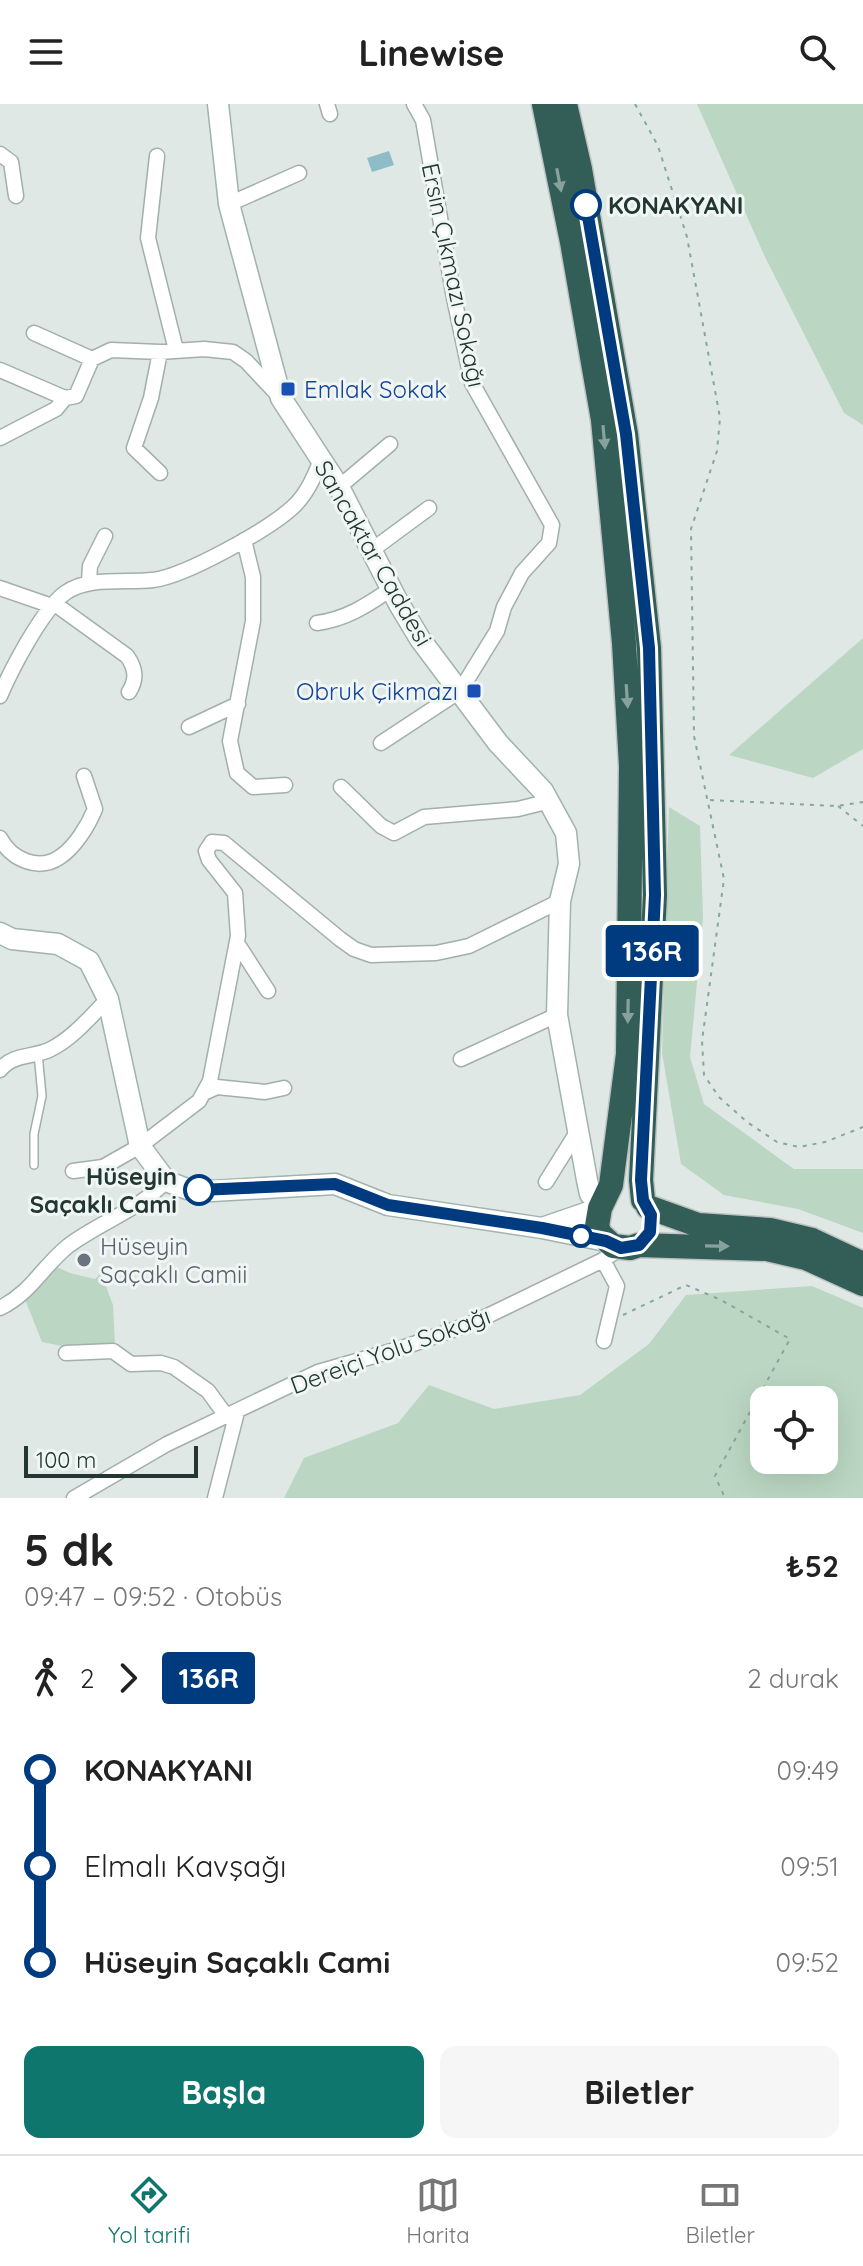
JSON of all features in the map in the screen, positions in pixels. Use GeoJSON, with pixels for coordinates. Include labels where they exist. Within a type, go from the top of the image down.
{"type":"FeatureCollection","features":[{"type":"Feature","properties":{"kind":"highway"},"geometry":{"type":"LineString","coordinates":[[544,104],[603,420],[624,643],[630,751],[628,1054],[611,1185],[597,1226],[617,1248],[767,1249],[806,1258],[863,1284]]}},
{"type":"Feature","properties":{"kind":"highway"},"geometry":{"type":"LineString","coordinates":[[565,104],[580,169],[626,434],[649,648],[655,895],[641,1180],[652,1223],[645,1239],[617,1248]]}},
{"type":"Feature","properties":{"kind":"highway"},"geometry":{"type":"LineString","coordinates":[[602,1205],[619,1193],[636,1196],[698,1225],[770,1230],[812,1240],[863,1264]]}},
{"type":"Feature","properties":{"kind":"street","name":"Sancaktar Caddesi"},"geometry":{"type":"LineString","coordinates":[[218,104],[229,204],[281,398],[339,487],[420,639],[498,743],[543,791],[566,833],[569,864],[560,901],[557,1015],[590,1194],[602,1205]]}},
{"type":"Feature","properties":{"kind":"street","name":"Ersin Çıkmazı Sokağı"},"geometry":{"type":"LineString","coordinates":[[414,104],[423,120],[472,383],[552,525],[549,543],[522,573],[504,607],[497,631],[460,691]]}},
{"type":"Feature","properties":{"kind":"street"},"geometry":{"type":"LineString","coordinates":[[0,154],[11,162],[16,196]]}},
{"type":"Feature","properties":{"kind":"street"},"geometry":{"type":"LineString","coordinates":[[157,156],[148,238],[176,350]]}},
{"type":"Feature","properties":{"kind":"street"},"geometry":{"type":"LineString","coordinates":[[229,204],[299,173]]}},
{"type":"Feature","properties":{"kind":"street"},"geometry":{"type":"LineString","coordinates":[[34,333],[92,359]]}},
{"type":"Feature","properties":{"kind":"street"},"geometry":{"type":"LineString","coordinates":[[0,370],[65,398],[76,396],[92,359],[111,350],[233,352],[246,361],[281,398]]}},
{"type":"Feature","properties":{"kind":"street"},"geometry":{"type":"LineString","coordinates":[[160,352],[151,398],[134,448],[160,473]]}},
{"type":"Feature","properties":{"kind":"street"},"geometry":{"type":"LineString","coordinates":[[0,438],[56,409],[65,398]]}},
{"type":"Feature","properties":{"kind":"street"},"geometry":{"type":"LineString","coordinates":[[339,487],[390,444]]}},
{"type":"Feature","properties":{"kind":"street"},"geometry":{"type":"LineString","coordinates":[[0,696],[10,672],[53,605],[65,593],[89,581],[118,583],[158,580],[244,540],[292,507],[308,489],[321,460]]}},
{"type":"Feature","properties":{"kind":"street"},"geometry":{"type":"LineString","coordinates":[[372,550],[429,508]]}},
{"type":"Feature","properties":{"kind":"street"},"geometry":{"type":"LineString","coordinates":[[89,581],[90,566],[105,536]]}},
{"type":"Feature","properties":{"kind":"street"},"geometry":{"type":"LineString","coordinates":[[244,540],[253,577],[253,621],[230,741],[237,773],[253,787],[285,785]]}},
{"type":"Feature","properties":{"kind":"street"},"geometry":{"type":"LineString","coordinates":[[0,588],[53,605],[127,656],[135,666],[135,683],[129,692]]}},
{"type":"Feature","properties":{"kind":"street"},"geometry":{"type":"LineString","coordinates":[[317,623],[333,621],[362,609],[391,589]]}},
{"type":"Feature","properties":{"kind":"street"},"geometry":{"type":"LineString","coordinates":[[381,743],[460,691]]}},
{"type":"Feature","properties":{"kind":"street"},"geometry":{"type":"LineString","coordinates":[[189,727],[238,704]]}},
{"type":"Feature","properties":{"kind":"street"},"geometry":{"type":"LineString","coordinates":[[0,838],[5,848],[18,859],[45,863],[59,858],[75,843],[95,809],[84,776]]}},
{"type":"Feature","properties":{"kind":"street"},"geometry":{"type":"LineString","coordinates":[[341,787],[381,826],[394,833],[424,817],[518,809],[550,801]]}},
{"type":"Feature","properties":{"kind":"street"},"geometry":{"type":"LineString","coordinates":[[73,1171],[103,1167],[140,1146],[199,1101],[210,1081],[237,943],[235,893],[209,860],[206,851],[212,842],[224,843],[340,939],[354,949],[371,955],[436,953],[469,946],[560,901]]}},
{"type":"Feature","properties":{"kind":"street"},"geometry":{"type":"LineString","coordinates":[[0,933],[12,939],[58,944],[89,961],[108,999],[140,1146],[166,1181],[187,1189],[212,1191],[335,1184],[388,1205],[542,1228],[617,1248],[617,1286],[604,1341]]}},
{"type":"Feature","properties":{"kind":"street"},"geometry":{"type":"LineString","coordinates":[[237,943],[268,991]]}},
{"type":"Feature","properties":{"kind":"street"},"geometry":{"type":"LineString","coordinates":[[0,1070],[15,1058],[50,1050],[67,1039],[108,999]]}},
{"type":"Feature","properties":{"kind":"street"},"geometry":{"type":"LineString","coordinates":[[461,1059],[557,1015]]}},
{"type":"Feature","properties":{"kind":"street"},"geometry":{"type":"LineString","coordinates":[[203,1093],[217,1087],[265,1092],[284,1088]]}},
{"type":"Feature","properties":{"kind":"street"},"geometry":{"type":"LineString","coordinates":[[546,1182],[579,1129]]}},
{"type":"Feature","properties":{"kind":"street"},"geometry":{"type":"LineString","coordinates":[[0,1308],[20,1297],[70,1245],[148,1198],[166,1181]]}},
{"type":"Feature","properties":{"kind":"street"},"geometry":{"type":"LineString","coordinates":[[542,1228],[602,1205]]}},
{"type":"Feature","properties":{"kind":"street","name":"Dereiçi Yolu Sokağı"},"geometry":{"type":"LineString","coordinates":[[74,1498],[167,1444],[318,1372],[402,1348],[475,1322],[617,1248]]}},
{"type":"Feature","properties":{"kind":"street"},"geometry":{"type":"LineString","coordinates":[[66,1353],[113,1351],[131,1364],[161,1363],[174,1367],[208,1391],[232,1414],[215,1498]]}},
{"type":"Feature","properties":{"kind":"lane"},"geometry":{"type":"LineString","coordinates":[[34,1165],[34,1134],[42,1096],[38,1053]]}},
{"type":"Feature","properties":{"kind":"path"},"geometry":{"type":"LineString","coordinates":[[635,104],[658,146],[687,237],[720,418],[717,451],[691,529],[694,736],[724,879],[702,1041],[704,1075],[719,1097],[747,1122],[777,1142],[799,1147],[825,1142],[863,1127]]}},
{"type":"Feature","properties":{"kind":"path"},"geometry":{"type":"LineString","coordinates":[[709,800],[837,806],[863,802]]}},
{"type":"Feature","properties":{"kind":"path"},"geometry":{"type":"LineString","coordinates":[[837,806],[863,826]]}},
{"type":"Feature","properties":{"kind":"path"},"geometry":{"type":"LineString","coordinates":[[608,1323],[645,1302],[686,1285],[721,1300],[790,1339],[715,1476],[725,1498]]}},
{"type":"Feature","properties":{"kind":"green space"},"geometry":{"type":"Polygon","coordinates":[[[697,104],[863,104],[863,425],[844,413],[765,257],[697,104]]]}},
{"type":"Feature","properties":{"kind":"green space"},"geometry":{"type":"Polygon","coordinates":[[[863,638],[863,749],[813,778],[729,755],[863,638]]]}},
{"type":"Feature","properties":{"kind":"green space"},"geometry":{"type":"Polygon","coordinates":[[[669,807],[700,826],[703,918],[690,1057],[704,1104],[794,1169],[863,1169],[863,1233],[798,1209],[724,1195],[681,1164],[662,1053],[669,807]]]}},
{"type":"Feature","properties":{"kind":"green space"},"geometry":{"type":"Polygon","coordinates":[[[52,1265],[95,1279],[101,1273],[113,1305],[115,1344],[62,1346],[42,1342],[24,1297],[52,1265]]]}},
{"type":"Feature","properties":{"kind":"green space"},"geometry":{"type":"Polygon","coordinates":[[[812,1286],[863,1308],[863,1498],[284,1498],[304,1458],[398,1423],[429,1385],[494,1409],[580,1395],[649,1344],[686,1295],[812,1286]]]}},
{"type":"Feature","properties":{"kind":"water"},"geometry":{"type":"Polygon","coordinates":[[[389,151],[394,165],[372,172],[367,158],[389,151]]]}},
{"type":"Feature","properties":{"kind":"bus line","name":"136R"},"geometry":{"type":"LineString","coordinates":[[199,1190],[335,1184],[388,1205],[542,1228],[606,1241],[621,1248],[639,1245],[650,1232],[651,1215],[643,1200],[641,1180],[655,895],[649,648],[626,434],[586,205]]}},
{"type":"Feature","properties":{"kind":"place","name":"KONAKYANI"},"geometry":{"type":"Point","coordinates":[586,205]}},
{"type":"Feature","properties":{"kind":"place","name":"Emlak Sokak"},"geometry":{"type":"Point","coordinates":[288,389]}},
{"type":"Feature","properties":{"kind":"place","name":"Obruk Çikmazı"},"geometry":{"type":"Point","coordinates":[474,691]}},
{"type":"Feature","properties":{"kind":"place","name":"Hüseyin Saçaklı Cami"},"geometry":{"type":"Point","coordinates":[199,1190]}},
{"type":"Feature","properties":{"kind":"place","name":"Hüseyin Saçaklı Camii"},"geometry":{"type":"Point","coordinates":[84,1260]}}]}
